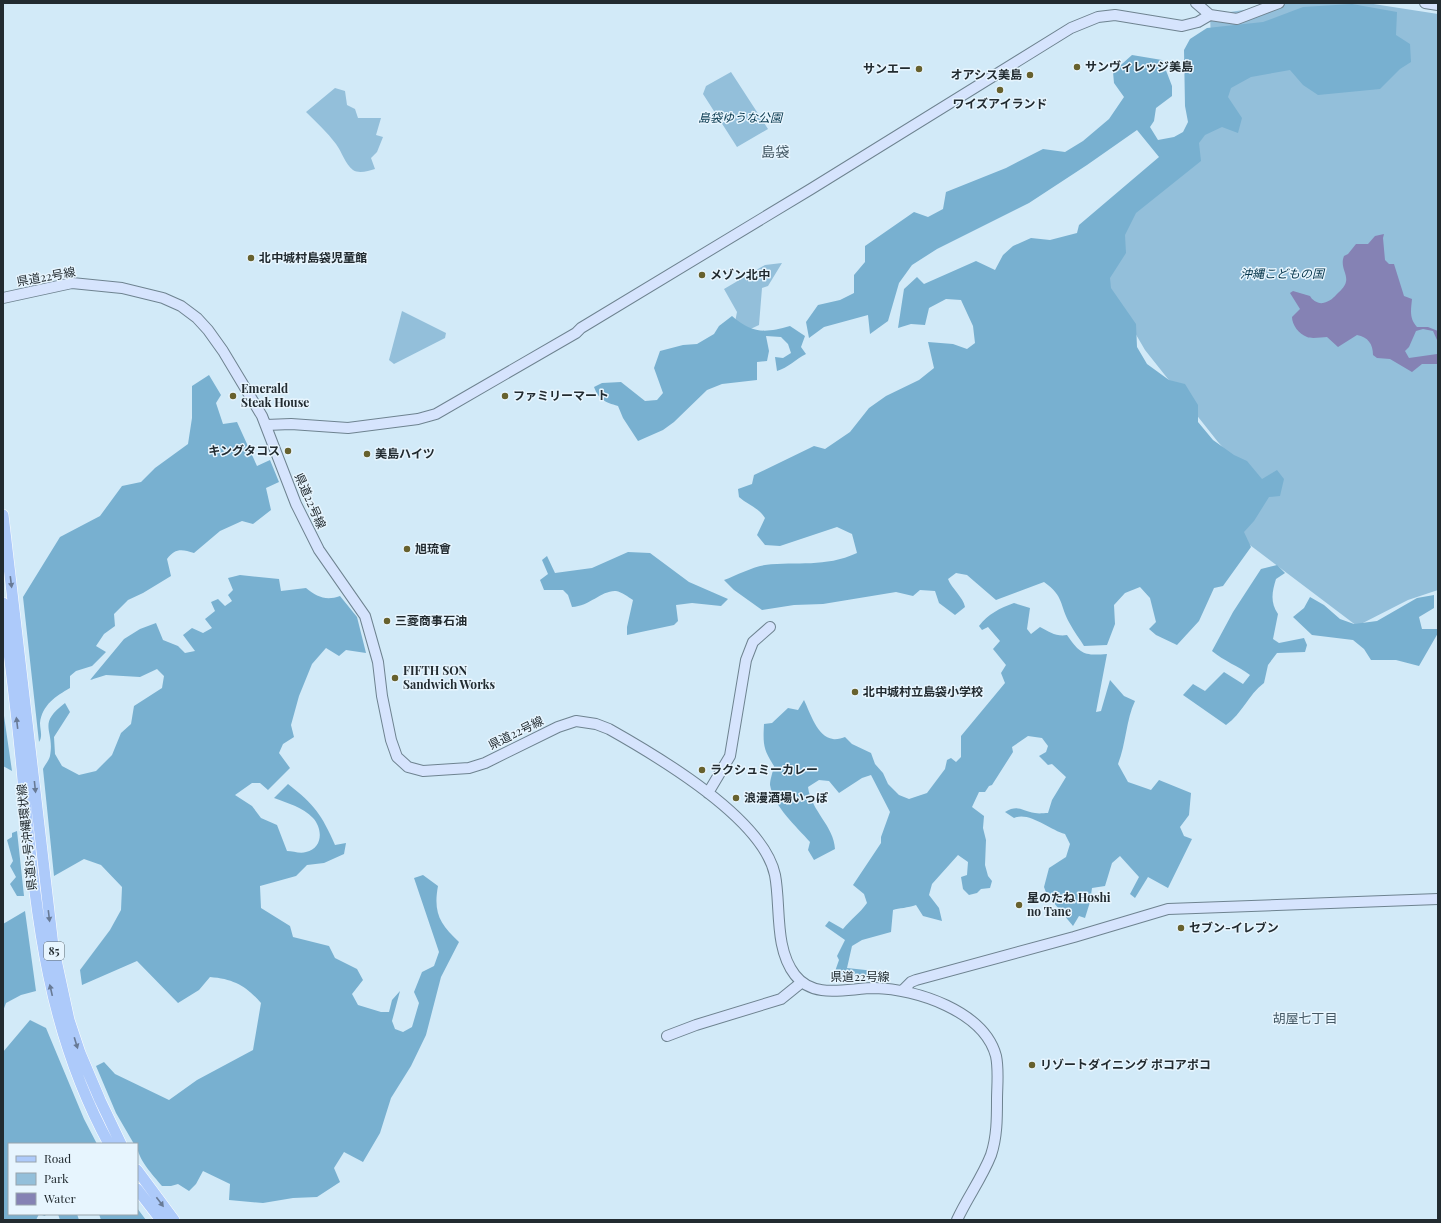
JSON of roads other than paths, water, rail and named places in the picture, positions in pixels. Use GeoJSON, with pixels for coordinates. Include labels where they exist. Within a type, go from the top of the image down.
{"type":"FeatureCollection","features":[{"type":"Feature","properties":{"kind":"main road","name":"県道85号沖縄環状線"},"geometry":{"type":"LineString","coordinates":[[3,515],[19,693],[53,946],[60,983],[80,1053],[103,1108],[120,1143]]}},
{"type":"Feature","properties":{"kind":"main road","name":"県道85号沖縄環状線"},"geometry":{"type":"LineString","coordinates":[[3,603],[19,693]]}},
{"type":"Feature","properties":{"kind":"main road","name":"県道85号沖縄環状線"},"geometry":{"type":"LineString","coordinates":[[26,750],[41,941],[50,988],[70,1057],[96,1119],[108,1143]]}},
{"type":"Feature","properties":{"kind":"main road"},"geometry":{"type":"LineString","coordinates":[[138,1173],[142,1187],[161,1220]]}},
{"type":"Feature","properties":{"kind":"main road"},"geometry":{"type":"LineString","coordinates":[[142,1187],[174,1220]]}},
{"type":"Feature","properties":{"kind":"street"},"geometry":{"type":"LineString","coordinates":[[1196,3],[1210,15],[1237,19],[1279,3]]}},
{"type":"Feature","properties":{"kind":"street"},"geometry":{"type":"LineString","coordinates":[[266,425],[291,424],[348,428],[402,423],[436,414],[576,333],[581,328],[667,275],[811,189],[1071,28],[1098,17],[1115,15],[1182,26],[1198,22],[1210,15]]}},
{"type":"Feature","properties":{"kind":"street","name":"県道22号線"},"geometry":{"type":"LineString","coordinates":[[3,298],[58,285],[88,283],[151,294],[181,306],[197,318],[219,346],[252,398],[266,425],[296,504],[319,550],[365,616],[378,662],[382,696],[391,740],[397,757],[408,767],[423,771],[462,770],[485,763],[566,724],[576,721],[586,722],[610,730],[631,742],[708,793],[746,827],[757,841],[770,863],[775,878],[784,950],[790,968],[802,982],[818,990],[830,991],[874,988],[902,991],[957,1010],[970,1018],[986,1035],[996,1057],[997,1116],[991,1154],[957,1220]]}},
{"type":"Feature","properties":{"kind":"street"},"geometry":{"type":"LineString","coordinates":[[708,793],[730,756],[746,660],[753,642],[770,627]]}},
{"type":"Feature","properties":{"kind":"street"},"geometry":{"type":"LineString","coordinates":[[902,991],[910,982],[916,980],[1074,937],[1168,909],[1438,899]]}},
{"type":"Feature","properties":{"kind":"street"},"geometry":{"type":"LineString","coordinates":[[667,1036],[696,1025],[781,999],[802,982]]}},
{"type":"Feature","properties":{"kind":"water"},"geometry":{"type":"Polygon","coordinates":[[[1384,234],[1385,260],[1389,264],[1394,264],[1404,296],[1412,299],[1411,314],[1414,324],[1417,327],[1428,327],[1438,331],[1438,364],[1422,364],[1412,372],[1390,359],[1377,358],[1373,355],[1371,344],[1364,337],[1357,335],[1338,347],[1327,337],[1312,338],[1304,336],[1292,320],[1292,317],[1300,309],[1290,293],[1293,291],[1310,296],[1319,303],[1323,303],[1333,298],[1346,283],[1346,274],[1343,266],[1344,256],[1348,254],[1356,244],[1368,244],[1375,236],[1384,234]],[[1423,329],[1416,331],[1409,347],[1405,351],[1409,358],[1437,354],[1437,340],[1433,331],[1423,329]]]}},
{"type":"Feature","properties":{"kind":"place","name":"サンヴィレッジ美島"},"geometry":{"type":"Point","coordinates":[1077,67]}},
{"type":"Feature","properties":{"kind":"place","name":"サンエー"},"geometry":{"type":"Point","coordinates":[919,69]}},
{"type":"Feature","properties":{"kind":"place","name":"オアシス美島"},"geometry":{"type":"Point","coordinates":[1030,75]}},
{"type":"Feature","properties":{"kind":"place","name":"ワイズアイランド"},"geometry":{"type":"Point","coordinates":[1000,90]}},
{"type":"Feature","properties":{"kind":"place","name":"北中城村島袋児童館"},"geometry":{"type":"Point","coordinates":[251,258]}},
{"type":"Feature","properties":{"kind":"place","name":"メゾン北中"},"geometry":{"type":"Point","coordinates":[702,275]}},
{"type":"Feature","properties":{"kind":"place","name":"Emerald Steak House"},"geometry":{"type":"Point","coordinates":[233,396]}},
{"type":"Feature","properties":{"kind":"place","name":"ファミリーマート"},"geometry":{"type":"Point","coordinates":[505,396]}},
{"type":"Feature","properties":{"kind":"place","name":"キングタコス"},"geometry":{"type":"Point","coordinates":[288,451]}},
{"type":"Feature","properties":{"kind":"place","name":"美島ハイツ"},"geometry":{"type":"Point","coordinates":[367,454]}},
{"type":"Feature","properties":{"kind":"place","name":"旭琉會"},"geometry":{"type":"Point","coordinates":[407,549]}},
{"type":"Feature","properties":{"kind":"place","name":"三菱商事石油"},"geometry":{"type":"Point","coordinates":[387,621]}},
{"type":"Feature","properties":{"kind":"place","name":"FIFTH SON Sandwich Works"},"geometry":{"type":"Point","coordinates":[395,678]}},
{"type":"Feature","properties":{"kind":"place","name":"北中城村立島袋小学校"},"geometry":{"type":"Point","coordinates":[855,692]}},
{"type":"Feature","properties":{"kind":"place","name":"ラクシュミーカレー"},"geometry":{"type":"Point","coordinates":[702,770]}},
{"type":"Feature","properties":{"kind":"place","name":"浪漫酒場いっぽ"},"geometry":{"type":"Point","coordinates":[736,798]}},
{"type":"Feature","properties":{"kind":"place","name":"星のたね Hoshi no Tane"},"geometry":{"type":"Point","coordinates":[1019,905]}},
{"type":"Feature","properties":{"kind":"place","name":"セブン-イレブン"},"geometry":{"type":"Point","coordinates":[1181,928]}},
{"type":"Feature","properties":{"kind":"place","name":"リゾートダイニング ポコアポコ"},"geometry":{"type":"Point","coordinates":[1032,1065]}},
{"type":"Feature","properties":{"kind":"district","name":"島袋"},"geometry":{"type":"Point","coordinates":[775,152]}},
{"type":"Feature","properties":{"kind":"district","name":"胡屋七丁目"},"geometry":{"type":"Point","coordinates":[1305,1018]}},
{"type":"Feature","properties":{"kind":"park label","name":"島袋ゆうな公園"},"geometry":{"type":"Point","coordinates":[740,118]}},
{"type":"Feature","properties":{"kind":"park label","name":"沖縄こどもの国"},"geometry":{"type":"Point","coordinates":[1282,274]}}]}
